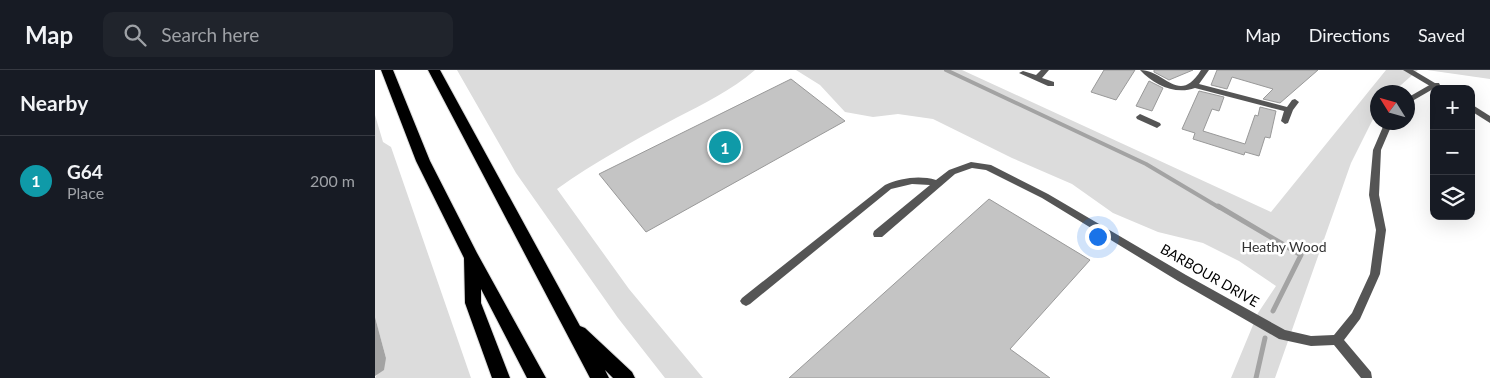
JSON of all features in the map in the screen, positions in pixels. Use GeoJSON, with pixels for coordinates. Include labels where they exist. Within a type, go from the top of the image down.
{"type":"FeatureCollection","features":[{"type":"Feature","properties":{"kind":"highway"},"geometry":{"type":"LineString","coordinates":[[387,70],[423,161],[471,256],[537,378]]}},
{"type":"Feature","properties":{"kind":"highway"},"geometry":{"type":"LineString","coordinates":[[434,70],[600,378]]}},
{"type":"Feature","properties":{"kind":"highway"},"geometry":{"type":"LineString","coordinates":[[471,256],[473,302],[501,378]]}},
{"type":"Feature","properties":{"kind":"highway"},"geometry":{"type":"LineString","coordinates":[[569,323],[626,378]]}},
{"type":"Feature","properties":{"kind":"street"},"geometry":{"type":"LineString","coordinates":[[1038,78],[1045,70]]}},
{"type":"Feature","properties":{"kind":"street"},"geometry":{"type":"LineString","coordinates":[[1143,70],[1174,89],[1187,88],[1195,84],[1205,70]]}},
{"type":"Feature","properties":{"kind":"street"},"geometry":{"type":"LineString","coordinates":[[1407,70],[1434,85]]}},
{"type":"Feature","properties":{"kind":"street"},"geometry":{"type":"LineString","coordinates":[[1023,73],[1051,84]]}},
{"type":"Feature","properties":{"kind":"street"},"geometry":{"type":"LineString","coordinates":[[1195,84],[1289,110]]}},
{"type":"Feature","properties":{"kind":"street"},"geometry":{"type":"LineString","coordinates":[[1415,98],[1430,91]]}},
{"type":"Feature","properties":{"kind":"street"},"geometry":{"type":"LineString","coordinates":[[1285,121],[1289,110],[1295,102]]}},
{"type":"Feature","properties":{"kind":"street"},"geometry":{"type":"LineString","coordinates":[[1475,111],[1490,120]]}},
{"type":"Feature","properties":{"kind":"street"},"geometry":{"type":"LineString","coordinates":[[1140,117],[1157,125]]}},
{"type":"Feature","properties":{"kind":"street"},"geometry":{"type":"LineString","coordinates":[[1367,376],[1337,340],[1356,316],[1375,274],[1381,230],[1374,195],[1377,150],[1386,130]]}},
{"type":"Feature","properties":{"kind":"street","name":"BARBOUR DRIVE"},"geometry":{"type":"LineString","coordinates":[[878,234],[952,172],[971,165],[996,169],[1273,330],[1283,335],[1311,342],[1337,340]]}},
{"type":"Feature","properties":{"kind":"street"},"geometry":{"type":"LineString","coordinates":[[746,301],[888,187],[905,182],[929,181],[936,184]]}},
{"type":"Feature","properties":{"kind":"green space"},"geometry":{"type":"Polygon","coordinates":[[[457,70],[755,70],[727,90],[615,152],[557,189],[629,289],[703,378],[665,378],[618,318],[516,173],[457,70]]]}},
{"type":"Feature","properties":{"kind":"green space","name":"Heathy Wood"},"geometry":{"type":"Polygon","coordinates":[[[796,70],[962,70],[1271,212],[1370,90],[1370,125],[1351,163],[1275,378],[1231,378],[1258,313],[1276,286],[1239,261],[1203,243],[1158,232],[1113,213],[1072,184],[1012,158],[933,119],[898,114],[873,117],[845,112],[820,85],[796,70]]]}},
{"type":"Feature","properties":{"kind":"green space","name":"Heathy Wood"},"geometry":{"type":"Polygon","coordinates":[[[1386,70],[1418,70],[1401,85],[1374,85],[1386,70]]]}},
{"type":"Feature","properties":{"kind":"green space"},"geometry":{"type":"Polygon","coordinates":[[[1427,70],[1490,70],[1490,79],[1427,70]]]}},
{"type":"Feature","properties":{"kind":"green space"},"geometry":{"type":"Polygon","coordinates":[[[375,115],[383,142],[391,147],[471,378],[375,378],[386,358],[375,317],[375,115]]]}},
{"type":"Feature","properties":{"kind":"shaded area"},"geometry":{"type":"Polygon","coordinates":[[[375,317],[386,358],[384,370],[375,376],[375,317]]]}},
{"type":"Feature","properties":{"kind":"building"},"geometry":{"type":"Polygon","coordinates":[[[1104,70],[1135,70],[1116,100],[1091,92],[1104,70]]]}},
{"type":"Feature","properties":{"kind":"building"},"geometry":{"type":"Polygon","coordinates":[[[1154,70],[1193,70],[1169,80],[1154,72],[1154,70]]]}},
{"type":"Feature","properties":{"kind":"building"},"geometry":{"type":"Polygon","coordinates":[[[1217,70],[1318,70],[1280,103],[1263,99],[1273,89],[1232,77],[1227,89],[1211,85],[1217,70]]]}},
{"type":"Feature","properties":{"kind":"building"},"geometry":{"type":"Polygon","coordinates":[[[791,79],[845,121],[646,232],[599,174],[791,79]]]}},
{"type":"Feature","properties":{"kind":"building"},"geometry":{"type":"Polygon","coordinates":[[[1149,81],[1163,88],[1152,111],[1136,106],[1149,81]]]}},
{"type":"Feature","properties":{"kind":"building"},"geometry":{"type":"Polygon","coordinates":[[[1199,91],[1224,97],[1219,111],[1212,109],[1203,131],[1245,144],[1255,115],[1258,116],[1260,107],[1276,111],[1270,138],[1265,137],[1259,156],[1245,152],[1244,155],[1193,139],[1195,133],[1182,129],[1199,91]]]}},
{"type":"Feature","properties":{"kind":"building"},"geometry":{"type":"Polygon","coordinates":[[[989,199],[1090,260],[1010,349],[1050,378],[789,378],[989,199]]]}},
{"type":"Feature","properties":{"kind":"waterway"},"geometry":{"type":"LineString","coordinates":[[946,70],[1146,164],[1220,208]]}},
{"type":"Feature","properties":{"kind":"waterway"},"geometry":{"type":"LineString","coordinates":[[1218,206],[1301,255],[1273,311]]}},
{"type":"Feature","properties":{"kind":"waterway"},"geometry":{"type":"LineString","coordinates":[[1256,378],[1265,338]]}},
{"type":"Feature","properties":{"kind":"place","name":"G64"},"geometry":{"type":"Point","coordinates":[725,147]}}]}
